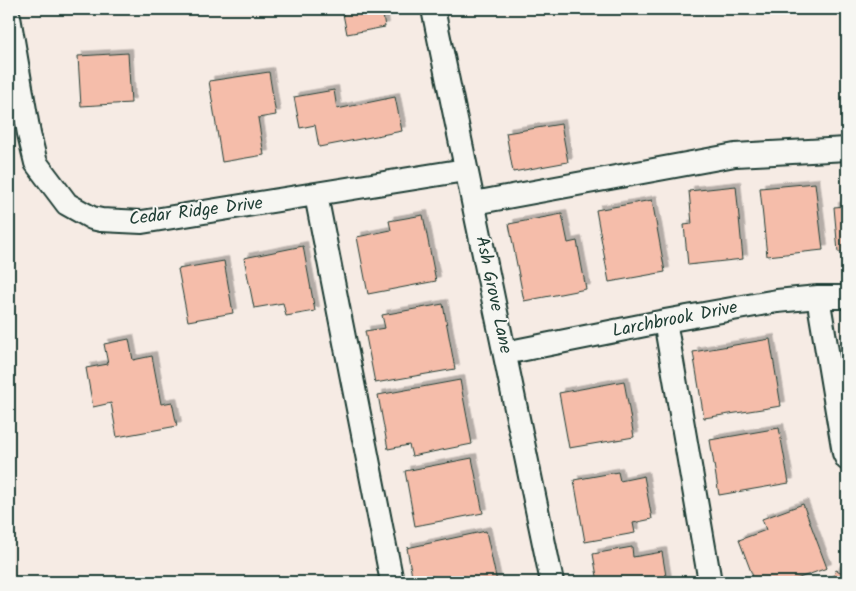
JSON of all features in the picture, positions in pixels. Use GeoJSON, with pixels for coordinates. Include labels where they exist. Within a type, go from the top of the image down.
{"type":"FeatureCollection","features":[{"type":"Feature","properties":{"kind":"street","name":"Ash Grove Lane"},"geometry":{"type":"LineString","coordinates":[[433,9],[552,582]]}},
{"type":"Feature","properties":{"kind":"street","name":"Cedar Ridge Drive"},"geometry":{"type":"LineString","coordinates":[[9,17],[29,134],[36,163],[67,204],[92,218],[142,222],[465,170]]}},
{"type":"Feature","properties":{"kind":"street"},"geometry":{"type":"LineString","coordinates":[[474,203],[735,155],[847,149]]}},
{"type":"Feature","properties":{"kind":"street"},"geometry":{"type":"LineString","coordinates":[[316,195],[392,582]]}},
{"type":"Feature","properties":{"kind":"street","name":"Larchbrook Drive"},"geometry":{"type":"LineString","coordinates":[[505,353],[777,301],[847,296]]}},
{"type":"Feature","properties":{"kind":"street"},"geometry":{"type":"LineString","coordinates":[[818,297],[844,453],[847,459]]}},
{"type":"Feature","properties":{"kind":"street"},"geometry":{"type":"LineString","coordinates":[[665,321],[710,582]]}},
{"type":"Feature","properties":{"kind":"building"},"geometry":{"type":"Polygon","coordinates":[[[342,9],[382,9],[385,27],[347,34],[342,9]]]}},
{"type":"Feature","properties":{"kind":"building"},"geometry":{"type":"Polygon","coordinates":[[[128,53],[131,103],[81,106],[78,56],[128,53]]]}},
{"type":"Feature","properties":{"kind":"building"},"geometry":{"type":"Polygon","coordinates":[[[269,72],[276,115],[258,118],[264,155],[222,162],[209,81],[269,72]]]}},
{"type":"Feature","properties":{"kind":"building"},"geometry":{"type":"Polygon","coordinates":[[[334,90],[337,109],[395,97],[402,131],[319,147],[315,125],[300,128],[294,97],[334,90]]]}},
{"type":"Feature","properties":{"kind":"building"},"geometry":{"type":"Polygon","coordinates":[[[561,124],[568,162],[513,172],[506,133],[561,124]]]}},
{"type":"Feature","properties":{"kind":"building"},"geometry":{"type":"Polygon","coordinates":[[[847,182],[847,252],[838,252],[834,207],[846,206],[844,183],[847,182]]]}},
{"type":"Feature","properties":{"kind":"building"},"geometry":{"type":"Polygon","coordinates":[[[815,183],[823,250],[767,256],[760,188],[815,183]]]}},
{"type":"Feature","properties":{"kind":"building"},"geometry":{"type":"Polygon","coordinates":[[[736,186],[743,259],[688,265],[684,225],[692,224],[689,191],[736,186]]]}},
{"type":"Feature","properties":{"kind":"building"},"geometry":{"type":"Polygon","coordinates":[[[652,200],[665,272],[609,282],[596,210],[652,200]]]}},
{"type":"Feature","properties":{"kind":"building"},"geometry":{"type":"Polygon","coordinates":[[[562,214],[568,243],[577,241],[586,289],[524,301],[509,224],[562,214]]]}},
{"type":"Feature","properties":{"kind":"building"},"geometry":{"type":"Polygon","coordinates":[[[423,215],[436,281],[368,294],[357,237],[391,230],[389,221],[423,215]]]}},
{"type":"Feature","properties":{"kind":"building"},"geometry":{"type":"Polygon","coordinates":[[[303,246],[315,311],[286,316],[283,303],[254,308],[244,258],[303,246]]]}},
{"type":"Feature","properties":{"kind":"building"},"geometry":{"type":"Polygon","coordinates":[[[224,261],[233,313],[188,321],[178,269],[224,261]]]}},
{"type":"Feature","properties":{"kind":"building"},"geometry":{"type":"Polygon","coordinates":[[[443,304],[455,369],[375,383],[365,331],[385,328],[382,315],[443,304]]]}},
{"type":"Feature","properties":{"kind":"building"},"geometry":{"type":"Polygon","coordinates":[[[129,339],[133,360],[152,356],[161,404],[172,402],[177,426],[117,437],[111,403],[93,407],[86,368],[108,364],[104,344],[129,339]]]}},
{"type":"Feature","properties":{"kind":"building"},"geometry":{"type":"Polygon","coordinates":[[[770,339],[781,406],[704,418],[693,352],[770,339]]]}},
{"type":"Feature","properties":{"kind":"building"},"geometry":{"type":"Polygon","coordinates":[[[460,380],[472,444],[412,456],[409,445],[388,449],[378,395],[460,380]]]}},
{"type":"Feature","properties":{"kind":"building"},"geometry":{"type":"Polygon","coordinates":[[[624,381],[634,437],[569,448],[559,393],[624,381]]]}},
{"type":"Feature","properties":{"kind":"building"},"geometry":{"type":"Polygon","coordinates":[[[779,428],[789,483],[719,495],[710,440],[779,428]]]}},
{"type":"Feature","properties":{"kind":"building"},"geometry":{"type":"Polygon","coordinates":[[[472,458],[483,513],[415,526],[405,471],[472,458]]]}},
{"type":"Feature","properties":{"kind":"building"},"geometry":{"type":"Polygon","coordinates":[[[618,472],[620,481],[644,476],[652,519],[633,523],[635,533],[585,542],[574,480],[618,472]]]}},
{"type":"Feature","properties":{"kind":"building"},"geometry":{"type":"Polygon","coordinates":[[[803,504],[827,568],[788,582],[755,582],[739,540],[766,530],[762,519],[803,504]]]}},
{"type":"Feature","properties":{"kind":"building"},"geometry":{"type":"Polygon","coordinates":[[[486,531],[497,582],[413,582],[407,548],[486,531]]]}},
{"type":"Feature","properties":{"kind":"building"},"geometry":{"type":"Polygon","coordinates":[[[632,547],[633,557],[662,552],[667,582],[598,582],[593,554],[632,547]]]}},
{"type":"Feature","properties":{"kind":"building"},"geometry":{"type":"Polygon","coordinates":[[[836,570],[847,575],[847,582],[831,582],[836,570]]]}}]}
